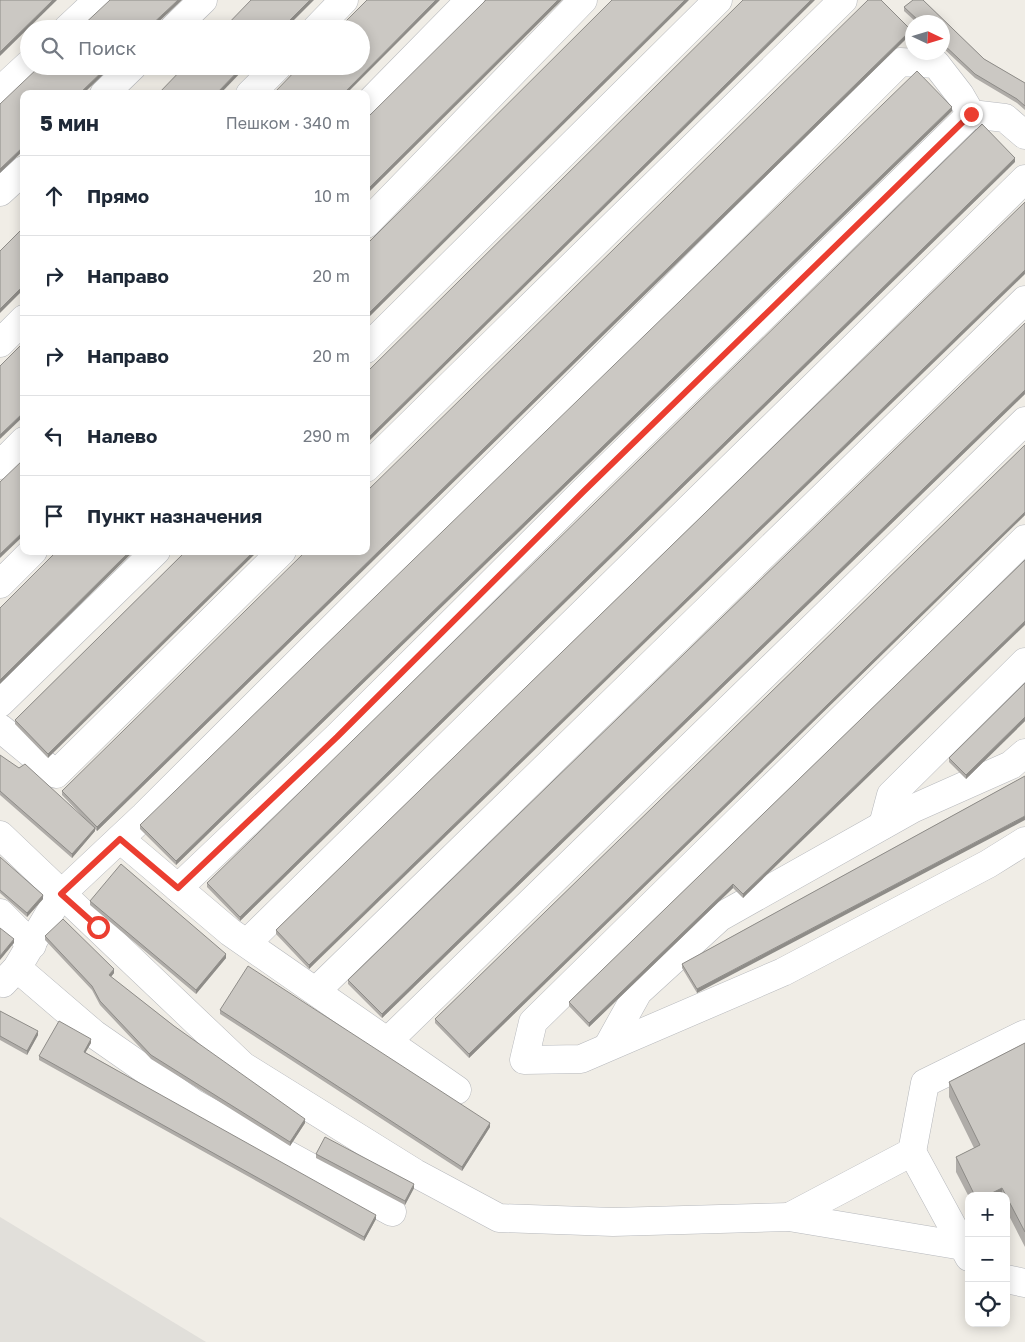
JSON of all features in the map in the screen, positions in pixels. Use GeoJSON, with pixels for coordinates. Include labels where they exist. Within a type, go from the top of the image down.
{"type":"FeatureCollection","features":[{"type":"Feature","properties":{"kind":"street"},"geometry":{"type":"LineString","coordinates":[[77,20],[98,0]]}},
{"type":"Feature","properties":{"kind":"street"},"geometry":{"type":"LineString","coordinates":[[182,20],[203,0]]}},
{"type":"Feature","properties":{"kind":"street"},"geometry":{"type":"LineString","coordinates":[[325,20],[344,0]]}},
{"type":"Feature","properties":{"kind":"street"},"geometry":{"type":"LineString","coordinates":[[370,102],[470,0]]}},
{"type":"Feature","properties":{"kind":"street"},"geometry":{"type":"LineString","coordinates":[[370,220],[583,0]]}},
{"type":"Feature","properties":{"kind":"street"},"geometry":{"type":"LineString","coordinates":[[370,345],[718,0]]}},
{"type":"Feature","properties":{"kind":"street"},"geometry":{"type":"LineString","coordinates":[[370,464],[843,0]]}},
{"type":"Feature","properties":{"kind":"street"},"geometry":{"type":"LineString","coordinates":[[392,1212],[193,1103],[9,975],[32,945],[61,894],[120,839],[900,62],[936,64],[960,95],[971,114]]}},
{"type":"Feature","properties":{"kind":"street"},"geometry":{"type":"LineString","coordinates":[[0,91],[20,72]]}},
{"type":"Feature","properties":{"kind":"street"},"geometry":{"type":"LineString","coordinates":[[108,90],[124,75]]}},
{"type":"Feature","properties":{"kind":"street"},"geometry":{"type":"LineString","coordinates":[[254,90],[269,75]]}},
{"type":"Feature","properties":{"kind":"street"},"geometry":{"type":"LineString","coordinates":[[971,114],[1006,118],[1025,135]]}},
{"type":"Feature","properties":{"kind":"street"},"geometry":{"type":"LineString","coordinates":[[178,888],[337,737],[584,491],[971,114]]}},
{"type":"Feature","properties":{"kind":"street"},"geometry":{"type":"LineString","coordinates":[[0,192],[20,174]]}},
{"type":"Feature","properties":{"kind":"street"},"geometry":{"type":"LineString","coordinates":[[247,943],[1025,179]]}},
{"type":"Feature","properties":{"kind":"street"},"geometry":{"type":"LineString","coordinates":[[316,991],[1025,300]]}},
{"type":"Feature","properties":{"kind":"street"},"geometry":{"type":"LineString","coordinates":[[0,343],[20,323]]}},
{"type":"Feature","properties":{"kind":"street"},"geometry":{"type":"LineString","coordinates":[[387,1042],[1025,422]]}},
{"type":"Feature","properties":{"kind":"street"},"geometry":{"type":"LineString","coordinates":[[0,465],[20,445]]}},
{"type":"Feature","properties":{"kind":"street"},"geometry":{"type":"LineString","coordinates":[[1025,539],[533,1022],[524,1060],[581,1058],[783,972],[988,864],[1025,841]]}},
{"type":"Feature","properties":{"kind":"street"},"geometry":{"type":"LineString","coordinates":[[0,584],[29,555]]}},
{"type":"Feature","properties":{"kind":"street"},"geometry":{"type":"LineString","coordinates":[[0,703],[152,555]]}},
{"type":"Feature","properties":{"kind":"street"},"geometry":{"type":"LineString","coordinates":[[0,728],[56,774],[278,555]]}},
{"type":"Feature","properties":{"kind":"street"},"geometry":{"type":"LineString","coordinates":[[883,825],[891,795],[1025,662]]}},
{"type":"Feature","properties":{"kind":"street"},"geometry":{"type":"LineString","coordinates":[[608,1046],[638,992],[720,917],[912,809],[1011,765],[1025,753]]}},
{"type":"Feature","properties":{"kind":"street"},"geometry":{"type":"LineString","coordinates":[[0,835],[243,1066],[415,1174],[499,1218],[613,1222],[789,1218],[965,1252]]}},
{"type":"Feature","properties":{"kind":"street"},"geometry":{"type":"LineString","coordinates":[[120,839],[247,943],[457,1090]]}},
{"type":"Feature","properties":{"kind":"street"},"geometry":{"type":"LineString","coordinates":[[0,913],[32,945]]}},
{"type":"Feature","properties":{"kind":"street"},"geometry":{"type":"LineString","coordinates":[[965,1250],[912,1152],[925,1083],[1025,1034]]}},
{"type":"Feature","properties":{"kind":"street"},"geometry":{"type":"LineString","coordinates":[[789,1218],[912,1152]]}},
{"type":"Feature","properties":{"kind":"street"},"geometry":{"type":"LineString","coordinates":[[1010,1280],[1025,1283]]}},
{"type":"Feature","properties":{"kind":"shaded area"},"geometry":{"type":"Polygon","coordinates":[[[0,1217],[206,1342],[0,1342],[0,1217]]]}},
{"type":"Feature","properties":{"kind":"building"},"geometry":{"type":"Polygon","coordinates":[[[0,0],[53,0],[33,20],[20,20],[20,32],[0,52],[0,0]]]}},
{"type":"Feature","properties":{"kind":"building"},"geometry":{"type":"Polygon","coordinates":[[[110,0],[178,0],[157,20],[89,20],[110,0]]]}},
{"type":"Feature","properties":{"kind":"building"},"geometry":{"type":"Polygon","coordinates":[[[251,0],[310,0],[290,20],[232,20],[251,0]]]}},
{"type":"Feature","properties":{"kind":"building"},"geometry":{"type":"Polygon","coordinates":[[[367,0],[436,0],[370,67],[370,20],[347,20],[367,0]]]}},
{"type":"Feature","properties":{"kind":"building"},"geometry":{"type":"Polygon","coordinates":[[[486,0],[558,0],[370,187],[370,115],[486,0]]]}},
{"type":"Feature","properties":{"kind":"building"},"geometry":{"type":"Polygon","coordinates":[[[612,0],[685,0],[370,312],[370,241],[612,0]]]}},
{"type":"Feature","properties":{"kind":"building"},"geometry":{"type":"Polygon","coordinates":[[[743,0],[811,0],[370,436],[370,369],[743,0]]]}},
{"type":"Feature","properties":{"kind":"building"},"geometry":{"type":"Polygon","coordinates":[[[868,0],[881,0],[905,24],[905,36],[97,827],[62,791],[302,555],[370,555],[370,488],[868,0]]]}},
{"type":"Feature","properties":{"kind":"building"},"geometry":{"type":"Polygon","coordinates":[[[913,0],[923,0],[939,15],[913,15],[904,7],[913,0]]]}},
{"type":"Feature","properties":{"kind":"building"},"geometry":{"type":"Polygon","coordinates":[[[950,26],[984,59],[1025,83],[1025,106],[1017,99],[975,74],[950,51],[950,26]]]}},
{"type":"Feature","properties":{"kind":"building"},"geometry":{"type":"Polygon","coordinates":[[[917,71],[952,107],[176,861],[140,825],[917,71]]]}},
{"type":"Feature","properties":{"kind":"building"},"geometry":{"type":"Polygon","coordinates":[[[31,75],[99,75],[83,90],[20,90],[20,150],[0,169],[0,104],[31,75]]]}},
{"type":"Feature","properties":{"kind":"building"},"geometry":{"type":"Polygon","coordinates":[[[176,75],[234,75],[220,90],[162,90],[176,75]]]}},
{"type":"Feature","properties":{"kind":"building"},"geometry":{"type":"Polygon","coordinates":[[[291,75],[362,75],[347,90],[277,90],[291,75]]]}},
{"type":"Feature","properties":{"kind":"building"},"geometry":{"type":"Polygon","coordinates":[[[982,124],[1015,158],[240,917],[207,883],[982,124]]]}},
{"type":"Feature","properties":{"kind":"building"},"geometry":{"type":"Polygon","coordinates":[[[1025,202],[1025,270],[309,965],[276,930],[1025,202]]]}},
{"type":"Feature","properties":{"kind":"building"},"geometry":{"type":"Polygon","coordinates":[[[20,231],[20,289],[0,309],[0,251],[20,231]]]}},
{"type":"Feature","properties":{"kind":"building"},"geometry":{"type":"Polygon","coordinates":[[[1025,323],[1025,390],[382,1014],[348,980],[1025,323]]]}},
{"type":"Feature","properties":{"kind":"building"},"geometry":{"type":"Polygon","coordinates":[[[20,346],[20,416],[0,435],[0,366],[20,346]]]}},
{"type":"Feature","properties":{"kind":"building"},"geometry":{"type":"Polygon","coordinates":[[[1025,445],[1025,512],[469,1054],[435,1019],[1025,445]]]}},
{"type":"Feature","properties":{"kind":"building"},"geometry":{"type":"Polygon","coordinates":[[[20,463],[20,535],[0,554],[0,482],[20,463]]]}},
{"type":"Feature","properties":{"kind":"building"},"geometry":{"type":"Polygon","coordinates":[[[53,555],[126,555],[0,680],[0,608],[53,555]]]}},
{"type":"Feature","properties":{"kind":"building"},"geometry":{"type":"Polygon","coordinates":[[[182,555],[250,555],[48,754],[15,720],[182,555]]]}},
{"type":"Feature","properties":{"kind":"building"},"geometry":{"type":"Polygon","coordinates":[[[1025,560],[1025,621],[743,894],[733,884],[589,1023],[569,1002],[1025,560]]]}},
{"type":"Feature","properties":{"kind":"building"},"geometry":{"type":"Polygon","coordinates":[[[1025,683],[1025,717],[966,775],[949,758],[1025,683]]]}},
{"type":"Feature","properties":{"kind":"building"},"geometry":{"type":"Polygon","coordinates":[[[0,755],[19,768],[25,764],[95,828],[72,854],[0,791],[0,755]]]}},
{"type":"Feature","properties":{"kind":"building"},"geometry":{"type":"Polygon","coordinates":[[[1025,776],[1025,816],[697,989],[682,964],[1025,776]]]}},
{"type":"Feature","properties":{"kind":"building"},"geometry":{"type":"Polygon","coordinates":[[[0,857],[43,895],[27,913],[0,890],[0,857]]]}},
{"type":"Feature","properties":{"kind":"building"},"geometry":{"type":"Polygon","coordinates":[[[121,864],[226,954],[196,990],[90,901],[121,864]]]}},
{"type":"Feature","properties":{"kind":"building"},"geometry":{"type":"Polygon","coordinates":[[[63,919],[114,969],[109,975],[174,1026],[305,1119],[290,1142],[151,1055],[100,1001],[92,986],[45,936],[63,919]]]}},
{"type":"Feature","properties":{"kind":"building"},"geometry":{"type":"Polygon","coordinates":[[[0,928],[14,939],[0,956],[0,928]]]}},
{"type":"Feature","properties":{"kind":"building"},"geometry":{"type":"Polygon","coordinates":[[[248,966],[490,1123],[462,1167],[220,1010],[248,966]]]}},
{"type":"Feature","properties":{"kind":"building"},"geometry":{"type":"Polygon","coordinates":[[[0,1011],[38,1031],[27,1051],[0,1036],[0,1011]]]}},
{"type":"Feature","properties":{"kind":"building"},"geometry":{"type":"Polygon","coordinates":[[[59,1021],[91,1039],[84,1052],[376,1215],[364,1237],[39,1056],[59,1021]]]}},
{"type":"Feature","properties":{"kind":"building"},"geometry":{"type":"Polygon","coordinates":[[[1025,1043],[1025,1232],[1010,1203],[1010,1192],[1004,1192],[1002,1188],[994,1192],[973,1192],[956,1157],[980,1145],[949,1082],[1025,1043]]]}},
{"type":"Feature","properties":{"kind":"building"},"geometry":{"type":"Polygon","coordinates":[[[325,1137],[414,1184],[405,1201],[316,1154],[325,1137]]]}},
{"type":"Feature","properties":{"kind":"route"},"geometry":{"type":"LineString","coordinates":[[98,927],[61,894],[120,839],[178,888],[337,737],[584,491],[971,114]]}}]}
